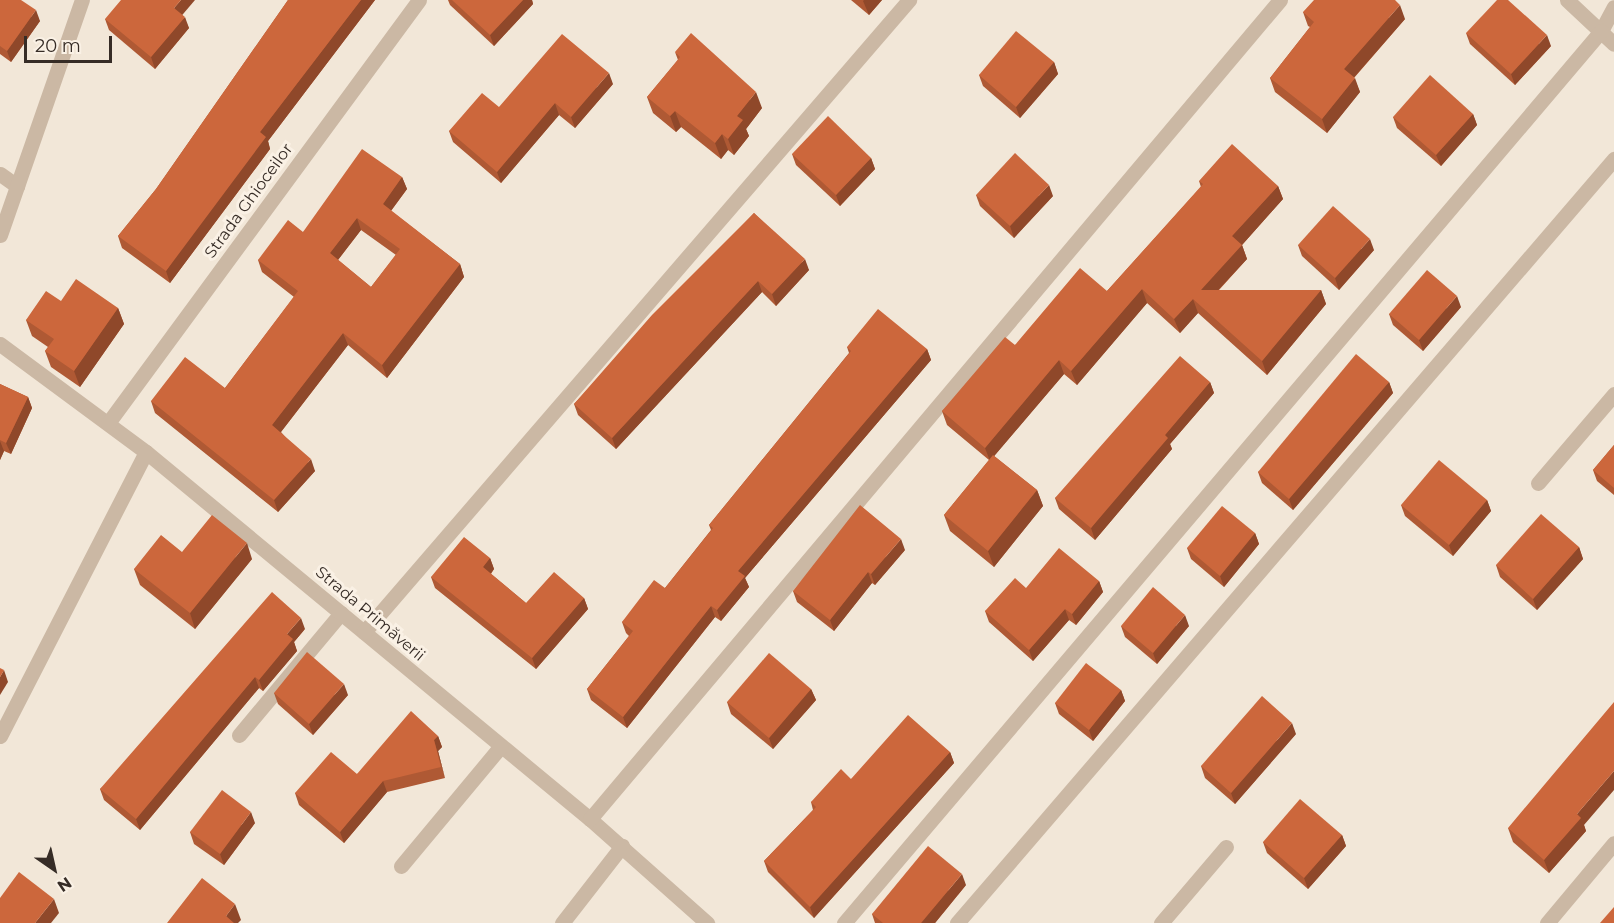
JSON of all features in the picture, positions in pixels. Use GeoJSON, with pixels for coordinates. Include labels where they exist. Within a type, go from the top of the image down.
{"type":"FeatureCollection","features":[{"type":"Feature","properties":{"kind":"street"},"geometry":{"type":"LineString","coordinates":[[0,235],[82,0]]}},
{"type":"Feature","properties":{"kind":"street","name":"Strada Ghioceilor"},"geometry":{"type":"LineString","coordinates":[[108,423],[419,0]]}},
{"type":"Feature","properties":{"kind":"street"},"geometry":{"type":"LineString","coordinates":[[364,632],[909,0]]}},
{"type":"Feature","properties":{"kind":"street"},"geometry":{"type":"LineString","coordinates":[[590,819],[1280,0]]}},
{"type":"Feature","properties":{"kind":"street"},"geometry":{"type":"LineString","coordinates":[[1567,0],[1614,44]]}},
{"type":"Feature","properties":{"kind":"street"},"geometry":{"type":"LineString","coordinates":[[844,923],[1600,31],[1614,7]]}},
{"type":"Feature","properties":{"kind":"street"},"geometry":{"type":"LineString","coordinates":[[957,923],[1614,159]]}},
{"type":"Feature","properties":{"kind":"street"},"geometry":{"type":"LineString","coordinates":[[0,174],[17,186]]}},
{"type":"Feature","properties":{"kind":"street","name":"Strada Primăverii"},"geometry":{"type":"LineString","coordinates":[[0,344],[146,453],[590,819],[705,922]]}},
{"type":"Feature","properties":{"kind":"street"},"geometry":{"type":"LineString","coordinates":[[1538,483],[1614,394]]}},
{"type":"Feature","properties":{"kind":"street"},"geometry":{"type":"LineString","coordinates":[[0,736],[146,453]]}},
{"type":"Feature","properties":{"kind":"street"},"geometry":{"type":"LineString","coordinates":[[239,735],[341,613]]}},
{"type":"Feature","properties":{"kind":"street"},"geometry":{"type":"LineString","coordinates":[[401,866],[501,746]]}},
{"type":"Feature","properties":{"kind":"street"},"geometry":{"type":"LineString","coordinates":[[1547,923],[1614,843]]}},
{"type":"Feature","properties":{"kind":"street"},"geometry":{"type":"LineString","coordinates":[[565,922],[622,846]]}},
{"type":"Feature","properties":{"kind":"street"},"geometry":{"type":"LineString","coordinates":[[1161,923],[1226,847]]}},
{"type":"Feature","properties":{"kind":"building"},"geometry":{"type":"Polygon","coordinates":[[[0,0],[21,0],[36,10],[7,51],[0,46],[0,0]]]}},
{"type":"Feature","properties":{"kind":"building"},"geometry":{"type":"Polygon","coordinates":[[[121,0],[181,0],[174,8],[185,17],[151,57],[105,19],[121,0]]]}},
{"type":"Feature","properties":{"kind":"building"},"geometry":{"type":"Polygon","coordinates":[[[288,0],[361,0],[260,132],[266,137],[166,271],[118,236],[156,189],[288,0]]]}},
{"type":"Feature","properties":{"kind":"building"},"geometry":{"type":"Polygon","coordinates":[[[452,0],[523,0],[490,35],[452,0]]]}},
{"type":"Feature","properties":{"kind":"building"},"geometry":{"type":"Polygon","coordinates":[[[1314,0],[1395,0],[1400,5],[1344,69],[1355,78],[1322,119],[1270,78],[1314,22],[1303,12],[1314,0]]]}},
{"type":"Feature","properties":{"kind":"building"},"geometry":{"type":"Polygon","coordinates":[[[1497,0],[1508,0],[1547,35],[1511,74],[1466,33],[1497,0]]]}},
{"type":"Feature","properties":{"kind":"building"},"geometry":{"type":"Polygon","coordinates":[[[1016,31],[1054,62],[1016,107],[979,75],[1016,31]]]}},
{"type":"Feature","properties":{"kind":"building"},"geometry":{"type":"Polygon","coordinates":[[[691,33],[756,92],[737,116],[743,120],[728,139],[722,134],[715,143],[675,111],[670,116],[647,97],[680,57],[675,52],[691,33]]]}},
{"type":"Feature","properties":{"kind":"building"},"geometry":{"type":"Polygon","coordinates":[[[562,34],[609,73],[571,117],[555,103],[497,172],[449,131],[482,93],[499,107],[562,34]]]}},
{"type":"Feature","properties":{"kind":"building"},"geometry":{"type":"Polygon","coordinates":[[[1430,75],[1473,114],[1436,155],[1393,117],[1430,75]]]}},
{"type":"Feature","properties":{"kind":"building"},"geometry":{"type":"Polygon","coordinates":[[[828,116],[871,158],[836,195],[792,154],[828,116]]]}},
{"type":"Feature","properties":{"kind":"building"},"geometry":{"type":"Polygon","coordinates":[[[1232,144],[1278,186],[1232,236],[1242,245],[1201,290],[1321,290],[1262,361],[1193,299],[1174,319],[1142,289],[1071,371],[1059,360],[985,448],[942,411],[1005,337],[1015,345],[1080,268],[1107,291],[1203,184],[1199,181],[1232,144]]]}},
{"type":"Feature","properties":{"kind":"building"},"geometry":{"type":"Polygon","coordinates":[[[362,149],[402,177],[383,204],[460,264],[382,365],[343,333],[272,425],[311,459],[274,500],[151,401],[185,357],[225,388],[298,291],[258,260],[288,220],[303,232],[362,149]],[[357,218],[330,253],[371,287],[400,249],[357,218]]]}},
{"type":"Feature","properties":{"kind":"building"},"geometry":{"type":"Polygon","coordinates":[[[1015,153],[1049,185],[1010,226],[976,195],[1015,153]]]}},
{"type":"Feature","properties":{"kind":"building"},"geometry":{"type":"Polygon","coordinates":[[[1333,206],[1370,239],[1335,278],[1298,245],[1333,206]]]}},
{"type":"Feature","properties":{"kind":"building"},"geometry":{"type":"Polygon","coordinates":[[[754,213],[805,259],[772,294],[758,281],[612,438],[574,404],[652,315],[754,213]]]}},
{"type":"Feature","properties":{"kind":"building"},"geometry":{"type":"Polygon","coordinates":[[[1427,270],[1457,296],[1419,340],[1389,314],[1427,270]]]}},
{"type":"Feature","properties":{"kind":"building"},"geometry":{"type":"Polygon","coordinates":[[[76,279],[118,308],[74,371],[45,351],[54,339],[26,320],[46,291],[61,301],[76,279]]]}},
{"type":"Feature","properties":{"kind":"building"},"geometry":{"type":"Polygon","coordinates":[[[878,309],[927,349],[738,571],[745,576],[717,610],[711,606],[623,717],[587,689],[633,631],[622,622],[654,580],[665,588],[713,528],[709,525],[851,351],[847,347],[878,309]]]}},
{"type":"Feature","properties":{"kind":"building"},"geometry":{"type":"Polygon","coordinates":[[[1356,354],[1389,382],[1289,499],[1258,472],[1356,354]]]}},
{"type":"Feature","properties":{"kind":"building"},"geometry":{"type":"Polygon","coordinates":[[[1180,356],[1210,382],[1165,435],[1168,438],[1091,528],[1055,498],[1180,356]]]}},
{"type":"Feature","properties":{"kind":"building"},"geometry":{"type":"Polygon","coordinates":[[[0,384],[28,397],[6,443],[0,440],[0,384]]]}},
{"type":"Feature","properties":{"kind":"building"},"geometry":{"type":"Polygon","coordinates":[[[1614,445],[1614,488],[1593,470],[1614,445]]]}},
{"type":"Feature","properties":{"kind":"building"},"geometry":{"type":"Polygon","coordinates":[[[993,455],[1037,490],[988,551],[944,515],[993,455]]]}},
{"type":"Feature","properties":{"kind":"building"},"geometry":{"type":"Polygon","coordinates":[[[1439,460],[1487,500],[1449,545],[1401,505],[1439,460]]]}},
{"type":"Feature","properties":{"kind":"building"},"geometry":{"type":"Polygon","coordinates":[[[860,505],[901,539],[871,574],[868,572],[830,620],[793,591],[860,505]]]}},
{"type":"Feature","properties":{"kind":"building"},"geometry":{"type":"Polygon","coordinates":[[[1222,506],[1255,533],[1220,576],[1187,548],[1222,506]]]}},
{"type":"Feature","properties":{"kind":"building"},"geometry":{"type":"Polygon","coordinates":[[[1541,514],[1579,547],[1533,599],[1496,565],[1541,514]]]}},
{"type":"Feature","properties":{"kind":"building"},"geometry":{"type":"Polygon","coordinates":[[[212,515],[247,543],[190,613],[134,569],[161,535],[182,552],[212,515]]]}},
{"type":"Feature","properties":{"kind":"building"},"geometry":{"type":"Polygon","coordinates":[[[464,537],[490,558],[483,567],[526,603],[554,572],[584,598],[532,658],[431,577],[464,537]]]}},
{"type":"Feature","properties":{"kind":"building"},"geometry":{"type":"Polygon","coordinates":[[[1059,548],[1099,581],[1072,614],[1065,609],[1029,650],[985,611],[1015,578],[1026,588],[1059,548]]]}},
{"type":"Feature","properties":{"kind":"building"},"geometry":{"type":"Polygon","coordinates":[[[1153,587],[1185,615],[1153,653],[1121,626],[1153,587]]]}},
{"type":"Feature","properties":{"kind":"building"},"geometry":{"type":"Polygon","coordinates":[[[272,592],[301,618],[287,634],[293,639],[259,680],[255,677],[136,819],[100,789],[272,592]]]}},
{"type":"Feature","properties":{"kind":"building"},"geometry":{"type":"Polygon","coordinates":[[[307,652],[344,684],[309,724],[274,693],[307,652]]]}},
{"type":"Feature","properties":{"kind":"building"},"geometry":{"type":"Polygon","coordinates":[[[769,653],[811,689],[769,738],[727,702],[769,653]]]}},
{"type":"Feature","properties":{"kind":"building"},"geometry":{"type":"Polygon","coordinates":[[[1086,663],[1121,690],[1089,730],[1055,703],[1086,663]]]}},
{"type":"Feature","properties":{"kind":"building"},"geometry":{"type":"Polygon","coordinates":[[[1262,696],[1292,723],[1231,793],[1201,766],[1262,696]]]}},
{"type":"Feature","properties":{"kind":"building"},"geometry":{"type":"Polygon","coordinates":[[[1614,702],[1614,771],[1577,814],[1581,818],[1544,860],[1508,828],[1614,702]]]}},
{"type":"Feature","properties":{"kind":"building"},"geometry":{"type":"Polygon","coordinates":[[[411,711],[438,736],[434,740],[441,767],[383,781],[340,832],[295,793],[331,752],[357,774],[411,711]]]}},
{"type":"Feature","properties":{"kind":"building"},"geometry":{"type":"Polygon","coordinates":[[[908,715],[950,752],[810,907],[764,861],[816,807],[811,802],[841,769],[851,779],[908,715]]]}},
{"type":"Feature","properties":{"kind":"building"},"geometry":{"type":"Polygon","coordinates":[[[222,790],[251,812],[220,854],[190,832],[222,790]]]}},
{"type":"Feature","properties":{"kind":"building"},"geometry":{"type":"Polygon","coordinates":[[[1300,799],[1342,835],[1304,878],[1263,842],[1300,799]]]}},
{"type":"Feature","properties":{"kind":"building"},"geometry":{"type":"Polygon","coordinates":[[[928,846],[962,874],[921,923],[883,923],[872,914],[928,846]]]}},
{"type":"Feature","properties":{"kind":"building"},"geometry":{"type":"Polygon","coordinates":[[[19,872],[54,899],[35,923],[0,923],[0,898],[19,872]]]}},
{"type":"Feature","properties":{"kind":"building"},"geometry":{"type":"Polygon","coordinates":[[[202,878],[235,904],[226,916],[234,923],[167,923],[202,878]]]}},
{"type":"Feature","properties":{"kind":"building"},"geometry":{"type":"Polygon","coordinates":[[[1614,907],[1614,923],[1600,923],[1614,907]]]}}]}
